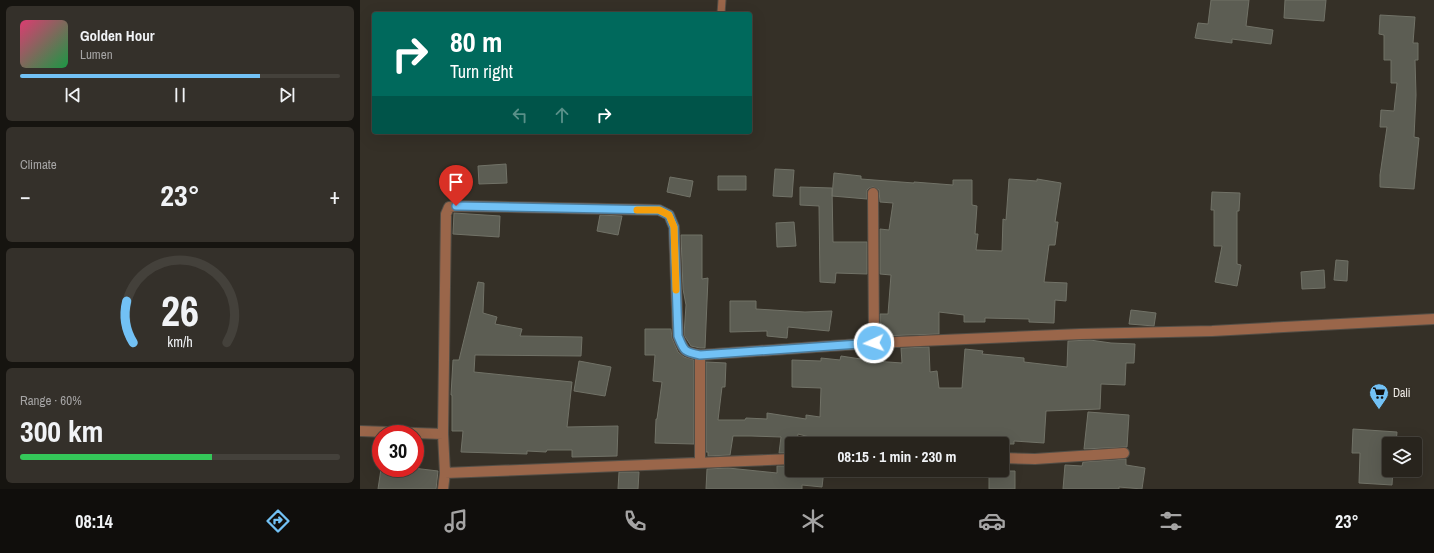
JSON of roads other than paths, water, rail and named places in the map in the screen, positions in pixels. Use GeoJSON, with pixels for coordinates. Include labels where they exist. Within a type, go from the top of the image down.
{"type":"FeatureCollection","features":[{"type":"Feature","properties":{"kind":"street"},"geometry":{"type":"LineString","coordinates":[[873,194],[874,343]]}},
{"type":"Feature","properties":{"kind":"street"},"geometry":{"type":"LineString","coordinates":[[443,489],[445,473],[443,434],[446,214],[449,207],[659,210],[669,215],[674,227],[678,336],[683,349],[687,353],[700,355],[874,343],[1081,334],[1212,331],[1434,319]]}},
{"type":"Feature","properties":{"kind":"street"},"geometry":{"type":"LineString","coordinates":[[700,355],[700,462]]}},
{"type":"Feature","properties":{"kind":"street"},"geometry":{"type":"LineString","coordinates":[[360,432],[443,434]]}},
{"type":"Feature","properties":{"kind":"street"},"geometry":{"type":"LineString","coordinates":[[1009,458],[1035,459],[1124,453]]}},
{"type":"Feature","properties":{"kind":"street"},"geometry":{"type":"LineString","coordinates":[[445,473],[785,459]]}},
{"type":"Feature","properties":{"kind":"lane"},"geometry":{"type":"LineString","coordinates":[[721,12],[722,0]]}},
{"type":"Feature","properties":{"kind":"place","name":"Dali"},"geometry":{"type":"Point","coordinates":[1379,410]}}]}
